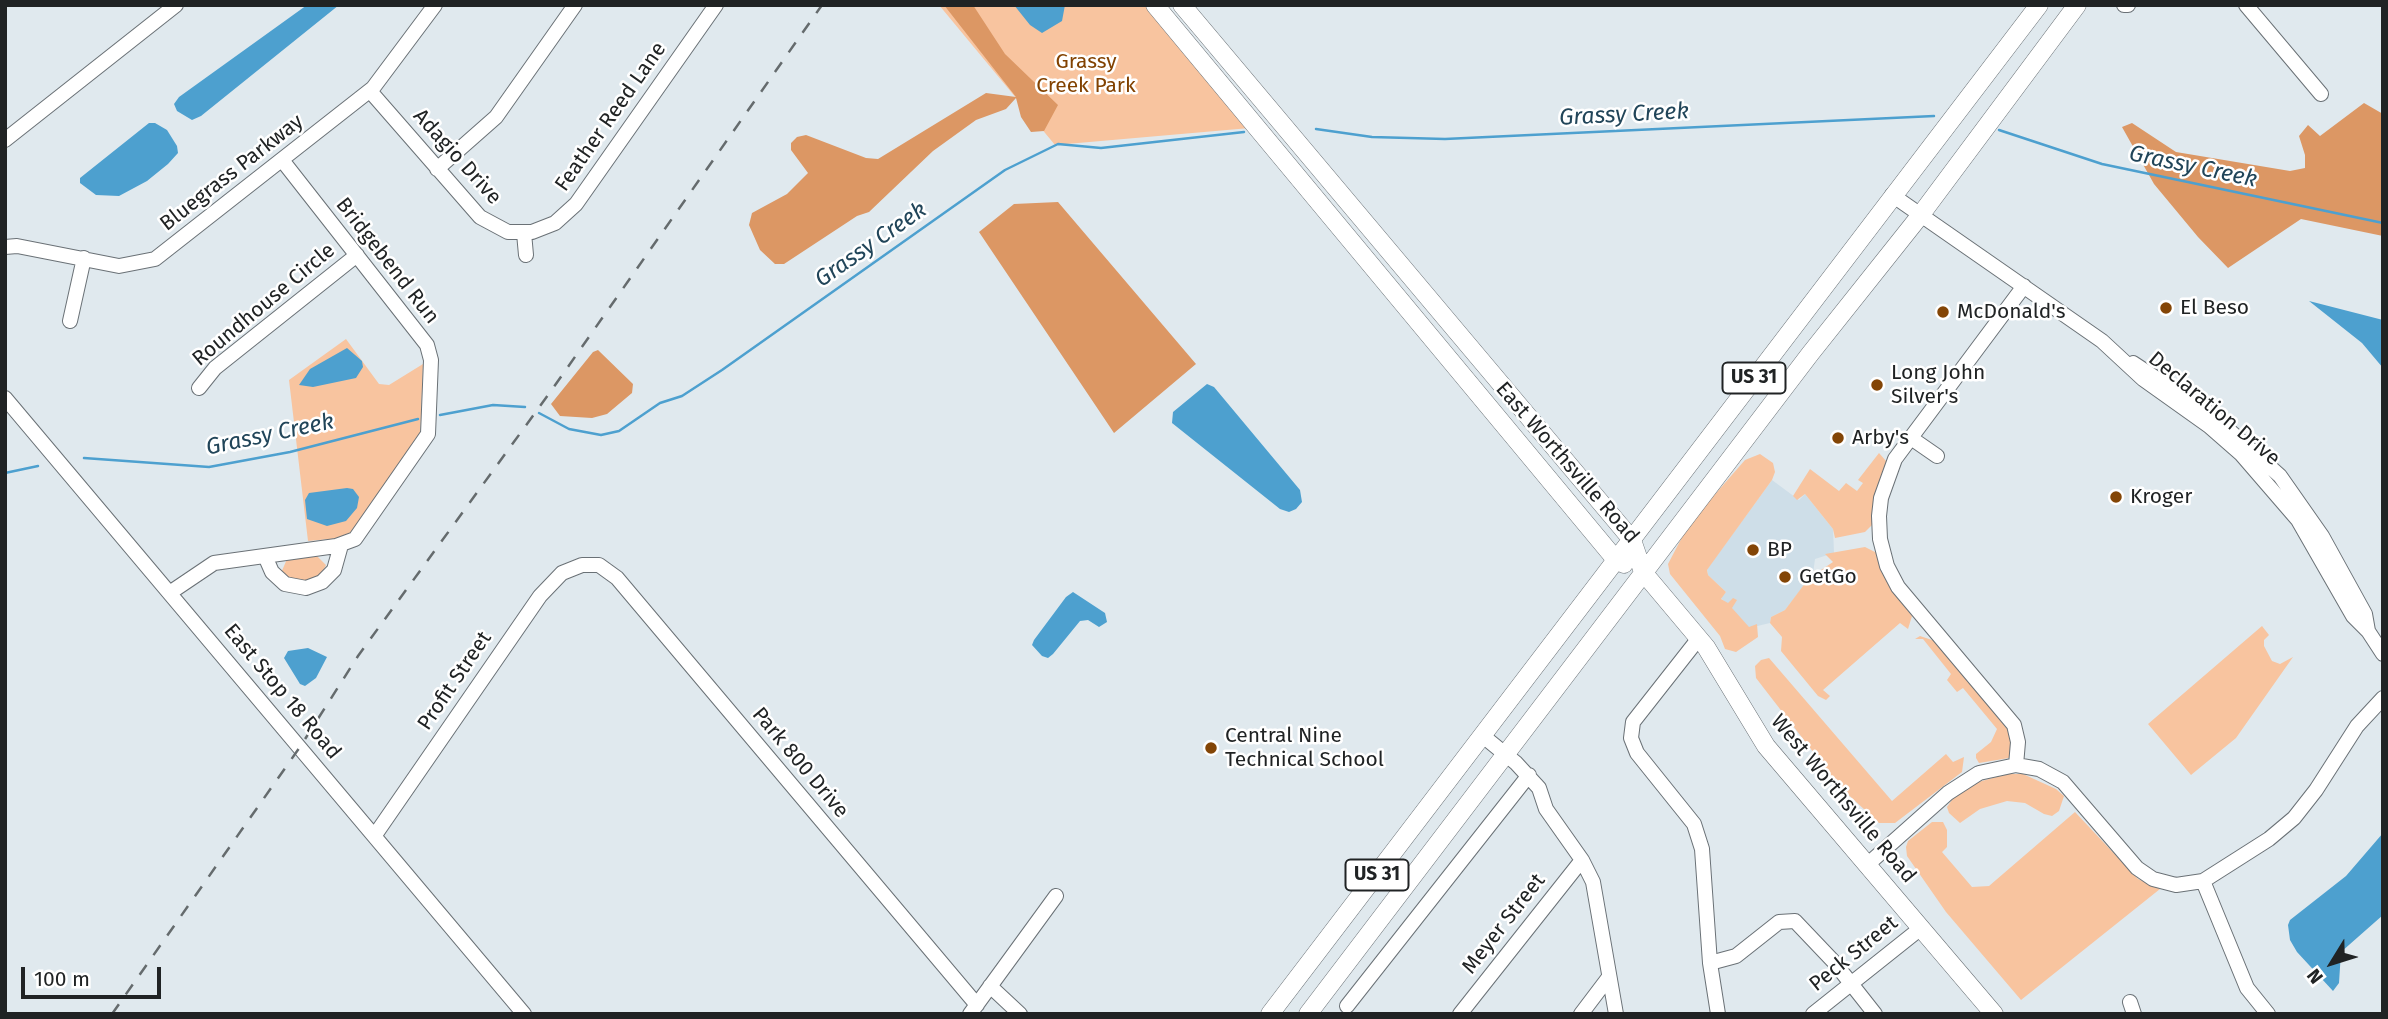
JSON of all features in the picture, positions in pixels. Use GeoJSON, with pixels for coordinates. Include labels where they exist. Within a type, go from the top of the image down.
{"type":"FeatureCollection","features":[{"type":"Feature","properties":{"kind":"main road","name":"East Worthsville Road"},"geometry":{"type":"LineString","coordinates":[[1155,5],[1616,560],[1643,572]]}},
{"type":"Feature","properties":{"kind":"main road","name":"East Worthsville Road"},"geometry":{"type":"LineString","coordinates":[[1182,5],[1632,540],[1643,572]]}},
{"type":"Feature","properties":{"kind":"main road","name":"US 31"},"geometry":{"type":"LineString","coordinates":[[1270,1014],[2039,5]]}},
{"type":"Feature","properties":{"kind":"main road","name":"US 31"},"geometry":{"type":"LineString","coordinates":[[1308,1014],[1643,572],[1920,217],[2077,5]]}},
{"type":"Feature","properties":{"kind":"main road","name":"West Worthsville Road"},"geometry":{"type":"LineString","coordinates":[[1643,572],[1699,638],[1766,746],[1994,1014]]}},
{"type":"Feature","properties":{"kind":"street"},"geometry":{"type":"LineString","coordinates":[[5,140],[176,5]]}},
{"type":"Feature","properties":{"kind":"street","name":"Bluegrass Parkway"},"geometry":{"type":"LineString","coordinates":[[5,247],[17,246],[119,266],[155,259],[370,91],[386,75],[435,5]]}},
{"type":"Feature","properties":{"kind":"street"},"geometry":{"type":"LineString","coordinates":[[438,169],[496,117],[575,5]]}},
{"type":"Feature","properties":{"kind":"street","name":"Feather Reed Lane"},"geometry":{"type":"LineString","coordinates":[[524,233],[555,223],[576,204],[716,5]]}},
{"type":"Feature","properties":{"kind":"street"},"geometry":{"type":"LineString","coordinates":[[2246,5],[2321,94]]}},
{"type":"Feature","properties":{"kind":"street","name":"Adagio Drive"},"geometry":{"type":"LineString","coordinates":[[370,91],[480,217],[508,232],[524,233]]}},
{"type":"Feature","properties":{"kind":"street","name":"Bridgebend Run"},"geometry":{"type":"LineString","coordinates":[[282,160],[427,345],[430,360],[429,432],[361,535],[341,545]]}},
{"type":"Feature","properties":{"kind":"street","name":"Declaration Drive"},"geometry":{"type":"LineString","coordinates":[[1892,195],[2124,358],[2143,379],[2209,426],[2263,476],[2298,520],[2353,617],[2368,631],[2383,654]]}},
{"type":"Feature","properties":{"kind":"street"},"geometry":{"type":"LineString","coordinates":[[524,233],[526,255]]}},
{"type":"Feature","properties":{"kind":"street","name":"Roundhouse Circle"},"geometry":{"type":"LineString","coordinates":[[199,388],[215,368],[357,256]]}},
{"type":"Feature","properties":{"kind":"street"},"geometry":{"type":"LineString","coordinates":[[70,321],[84,258]]}},
{"type":"Feature","properties":{"kind":"street"},"geometry":{"type":"LineString","coordinates":[[2016,765],[2018,743],[2014,725],[1909,602],[1887,566],[1880,539],[1881,498],[1895,459],[2024,286]]}},
{"type":"Feature","properties":{"kind":"street","name":"East Stop 18 Road"},"geometry":{"type":"LineString","coordinates":[[5,398],[172,592],[524,1014]]}},
{"type":"Feature","properties":{"kind":"street"},"geometry":{"type":"LineString","coordinates":[[1912,438],[1937,456]]}},
{"type":"Feature","properties":{"kind":"street"},"geometry":{"type":"LineString","coordinates":[[172,592],[207,565],[265,556],[341,545],[334,570],[322,582],[306,589],[285,584],[272,572],[265,556]]}},
{"type":"Feature","properties":{"kind":"street","name":"Profit Street"},"geometry":{"type":"LineString","coordinates":[[374,835],[540,596],[562,573],[582,565]]}},
{"type":"Feature","properties":{"kind":"street","name":"Park 800 Drive"},"geometry":{"type":"LineString","coordinates":[[582,565],[599,565],[617,578],[973,1009]]}},
{"type":"Feature","properties":{"kind":"street"},"geometry":{"type":"LineString","coordinates":[[1699,638],[1633,722],[1631,738],[1637,753],[1694,824],[1704,861],[1710,963],[1718,1014]]}},
{"type":"Feature","properties":{"kind":"street"},"geometry":{"type":"LineString","coordinates":[[1867,865],[1948,793],[1979,773],[2016,765],[2039,769],[2063,782],[2137,868],[2153,879],[2176,885],[2203,881],[2269,839],[2294,818],[2316,790],[2357,726],[2383,698]]}},
{"type":"Feature","properties":{"kind":"street"},"geometry":{"type":"LineString","coordinates":[[1483,736],[1529,775],[1539,788],[1550,816],[1582,860],[1593,882],[1599,904],[1616,1014]]}},
{"type":"Feature","properties":{"kind":"street"},"geometry":{"type":"LineString","coordinates":[[1347,1006],[1529,775]]}},
{"type":"Feature","properties":{"kind":"street","name":"Meyer Street"},"geometry":{"type":"LineString","coordinates":[[1460,1014],[1582,860]]}},
{"type":"Feature","properties":{"kind":"street"},"geometry":{"type":"LineString","coordinates":[[2203,881],[2247,988],[2268,1014]]}},
{"type":"Feature","properties":{"kind":"street"},"geometry":{"type":"LineString","coordinates":[[973,1009],[1056,896]]}},
{"type":"Feature","properties":{"kind":"street"},"geometry":{"type":"LineString","coordinates":[[1710,963],[1736,956],[1779,922],[1795,921],[1852,984],[1875,1014]]}},
{"type":"Feature","properties":{"kind":"street","name":"Peck Street"},"geometry":{"type":"LineString","coordinates":[[1813,1014],[1921,928]]}},
{"type":"Feature","properties":{"kind":"street"},"geometry":{"type":"LineString","coordinates":[[1581,1014],[1609,977]]}},
{"type":"Feature","properties":{"kind":"street"},"geometry":{"type":"LineString","coordinates":[[990,986],[1020,1014]]}},
{"type":"Feature","properties":{"kind":"shaded area"},"geometry":{"type":"Polygon","coordinates":[[[944,5],[973,5],[1005,54],[1058,105],[1044,131],[1031,132],[1021,117],[1016,98],[1006,109],[976,120],[933,151],[869,212],[857,216],[784,264],[775,264],[760,250],[749,225],[752,213],[787,194],[808,173],[791,150],[791,143],[797,137],[806,135],[866,158],[878,159],[986,93],[1016,97],[944,5]]]}},
{"type":"Feature","properties":{"kind":"shaded area"},"geometry":{"type":"Polygon","coordinates":[[[2364,103],[2383,114],[2383,236],[2301,219],[2228,268],[2154,184],[2122,127],[2132,123],[2176,152],[2290,171],[2305,168],[2305,155],[2299,136],[2308,125],[2320,136],[2364,103]]]}},
{"type":"Feature","properties":{"kind":"shaded area"},"geometry":{"type":"Polygon","coordinates":[[[1058,202],[1196,364],[1114,433],[979,232],[1014,204],[1058,202]]]}},
{"type":"Feature","properties":{"kind":"shaded area"},"geometry":{"type":"Polygon","coordinates":[[[598,350],[633,384],[632,393],[607,414],[592,418],[560,416],[551,404],[593,352],[598,350]]]}},
{"type":"Feature","properties":{"kind":"shaded area"},"geometry":{"type":"Polygon","coordinates":[[[1772,480],[1799,500],[1805,494],[1833,529],[1834,553],[1815,559],[1813,574],[1785,610],[1771,617],[1770,623],[1749,628],[1721,598],[1726,592],[1708,575],[1707,569],[1772,480]]]}},
{"type":"Feature","properties":{"kind":"green space","name":"Grassy Creek Park"},"geometry":{"type":"Polygon","coordinates":[[[939,5],[1147,5],[1250,128],[1055,145],[939,5]]]}},
{"type":"Feature","properties":{"kind":"green space"},"geometry":{"type":"Polygon","coordinates":[[[346,339],[379,384],[389,385],[423,364],[420,439],[350,533],[341,538],[308,541],[289,380],[346,339]]]}},
{"type":"Feature","properties":{"kind":"green space"},"geometry":{"type":"Polygon","coordinates":[[[1879,453],[1886,461],[1873,524],[1865,532],[1835,538],[1833,529],[1805,494],[1797,500],[1793,496],[1810,469],[1839,491],[1846,483],[1857,491],[1863,483],[1858,480],[1879,453]]]}},
{"type":"Feature","properties":{"kind":"green space"},"geometry":{"type":"Polygon","coordinates":[[[1760,454],[1773,463],[1775,472],[1772,480],[1707,570],[1708,575],[1726,592],[1721,599],[1728,603],[1733,598],[1737,600],[1732,608],[1749,627],[1757,624],[1758,637],[1736,652],[1725,649],[1720,636],[1670,574],[1668,564],[1689,524],[1745,460],[1760,454]]]}},
{"type":"Feature","properties":{"kind":"green space"},"geometry":{"type":"Polygon","coordinates":[[[1865,547],[1877,553],[1894,592],[1912,616],[1908,629],[1900,623],[1823,690],[1830,696],[1826,700],[1818,696],[1781,651],[1782,637],[1770,623],[1771,617],[1785,610],[1815,570],[1818,572],[1833,562],[1825,554],[1865,547]]]}},
{"type":"Feature","properties":{"kind":"green space"},"geometry":{"type":"Polygon","coordinates":[[[317,556],[326,565],[321,575],[303,582],[288,579],[281,573],[287,559],[317,556]]]}},
{"type":"Feature","properties":{"kind":"green space"},"geometry":{"type":"Polygon","coordinates":[[[2262,626],[2269,635],[2264,640],[2264,646],[2272,661],[2280,664],[2293,657],[2236,738],[2191,775],[2148,724],[2262,626]]]}},
{"type":"Feature","properties":{"kind":"green space"},"geometry":{"type":"Polygon","coordinates":[[[1920,636],[1935,641],[2008,730],[2012,741],[2009,758],[1979,763],[1976,754],[1991,742],[1997,729],[1963,688],[1957,692],[1947,680],[1951,674],[1923,639],[1915,639],[1920,636]]]}},
{"type":"Feature","properties":{"kind":"green space"},"geometry":{"type":"Polygon","coordinates":[[[1769,658],[1892,801],[1946,754],[1953,762],[1964,757],[1962,772],[1895,823],[1879,823],[1841,788],[1756,678],[1755,666],[1761,660],[1769,658]]]}},
{"type":"Feature","properties":{"kind":"green space"},"geometry":{"type":"Polygon","coordinates":[[[2007,774],[2023,774],[2056,789],[2064,796],[2059,811],[2052,816],[2025,803],[2007,801],[1980,809],[1960,823],[1949,813],[1947,807],[1954,797],[1971,784],[2007,774]]]}},
{"type":"Feature","properties":{"kind":"green space"},"geometry":{"type":"Polygon","coordinates":[[[2075,812],[2138,879],[2160,889],[2021,1000],[1946,912],[1907,856],[1906,847],[1908,841],[1932,822],[1943,822],[1947,830],[1947,847],[1942,852],[1972,887],[1989,886],[2075,812]]]}},
{"type":"Feature","properties":{"kind":"water"},"geometry":{"type":"Polygon","coordinates":[[[307,5],[339,5],[201,116],[192,120],[177,111],[174,104],[179,97],[307,5]]]}},
{"type":"Feature","properties":{"kind":"water"},"geometry":{"type":"Polygon","coordinates":[[[1014,5],[1065,5],[1062,21],[1042,33],[1030,25],[1014,5]]]}},
{"type":"Feature","properties":{"kind":"water"},"geometry":{"type":"Polygon","coordinates":[[[149,123],[155,123],[167,130],[177,146],[178,153],[168,164],[147,181],[119,196],[96,195],[80,183],[80,178],[149,123]]]}},
{"type":"Feature","properties":{"kind":"water"},"geometry":{"type":"Polygon","coordinates":[[[2309,301],[2383,320],[2383,368],[2362,343],[2309,301]]]}},
{"type":"Feature","properties":{"kind":"water"},"geometry":{"type":"Polygon","coordinates":[[[347,348],[362,361],[363,367],[356,378],[313,387],[299,385],[310,369],[347,348]]]}},
{"type":"Feature","properties":{"kind":"water"},"geometry":{"type":"Polygon","coordinates":[[[1207,384],[1214,387],[1300,490],[1302,502],[1296,509],[1289,512],[1280,509],[1172,423],[1173,412],[1207,384]]]}},
{"type":"Feature","properties":{"kind":"water"},"geometry":{"type":"Polygon","coordinates":[[[353,489],[359,497],[357,508],[346,521],[327,526],[307,519],[305,500],[309,493],[353,489]]]}},
{"type":"Feature","properties":{"kind":"water"},"geometry":{"type":"Polygon","coordinates":[[[1073,592],[1105,613],[1107,622],[1099,627],[1088,620],[1080,621],[1053,654],[1048,658],[1042,656],[1032,645],[1034,640],[1066,597],[1073,592]]]}},
{"type":"Feature","properties":{"kind":"water"},"geometry":{"type":"Polygon","coordinates":[[[308,648],[327,657],[316,678],[305,686],[300,684],[284,658],[288,651],[308,648]]]}},
{"type":"Feature","properties":{"kind":"water"},"geometry":{"type":"Polygon","coordinates":[[[2383,833],[2383,915],[2341,952],[2339,983],[2333,991],[2297,952],[2290,940],[2288,925],[2290,920],[2346,876],[2383,833]]]}},
{"type":"Feature","properties":{"kind":"waterway","name":"Grassy Creek"},"geometry":{"type":"LineString","coordinates":[[1316,129],[1372,137],[1445,139],[1934,116]]}},
{"type":"Feature","properties":{"kind":"waterway","name":"Grassy Creek"},"geometry":{"type":"LineString","coordinates":[[1999,130],[2102,164],[2383,223]]}},
{"type":"Feature","properties":{"kind":"waterway","name":"Grassy Creek"},"geometry":{"type":"LineString","coordinates":[[539,413],[569,429],[601,435],[619,431],[660,403],[682,396],[722,370],[1005,170],[1058,144],[1101,148],[1244,132]]}},
{"type":"Feature","properties":{"kind":"waterway","name":"Grassy Creek"},"geometry":{"type":"LineString","coordinates":[[440,415],[493,405],[525,407]]}},
{"type":"Feature","properties":{"kind":"waterway","name":"Grassy Creek"},"geometry":{"type":"LineString","coordinates":[[84,458],[209,467],[290,452],[418,419]]}},
{"type":"Feature","properties":{"kind":"waterway","name":"Grassy Creek"},"geometry":{"type":"LineString","coordinates":[[5,473],[38,466]]}},
{"type":"Feature","properties":{"kind":"railway"},"geometry":{"type":"LineString","coordinates":[[112,1014],[300,747],[358,656],[551,391],[822,5]]}},
{"type":"Feature","properties":{"kind":"place","name":"El Beso"},"geometry":{"type":"Point","coordinates":[2166,308]}},
{"type":"Feature","properties":{"kind":"place","name":"McDonald's"},"geometry":{"type":"Point","coordinates":[1943,312]}},
{"type":"Feature","properties":{"kind":"place","name":"Long John Silver's"},"geometry":{"type":"Point","coordinates":[1877,385]}},
{"type":"Feature","properties":{"kind":"place","name":"Arby's"},"geometry":{"type":"Point","coordinates":[1838,438]}},
{"type":"Feature","properties":{"kind":"place","name":"Kroger"},"geometry":{"type":"Point","coordinates":[2116,497]}},
{"type":"Feature","properties":{"kind":"place","name":"BP"},"geometry":{"type":"Point","coordinates":[1753,550]}},
{"type":"Feature","properties":{"kind":"place","name":"GetGo"},"geometry":{"type":"Point","coordinates":[1785,577]}},
{"type":"Feature","properties":{"kind":"place","name":"Central Nine Technical School"},"geometry":{"type":"Point","coordinates":[1211,748]}}]}
